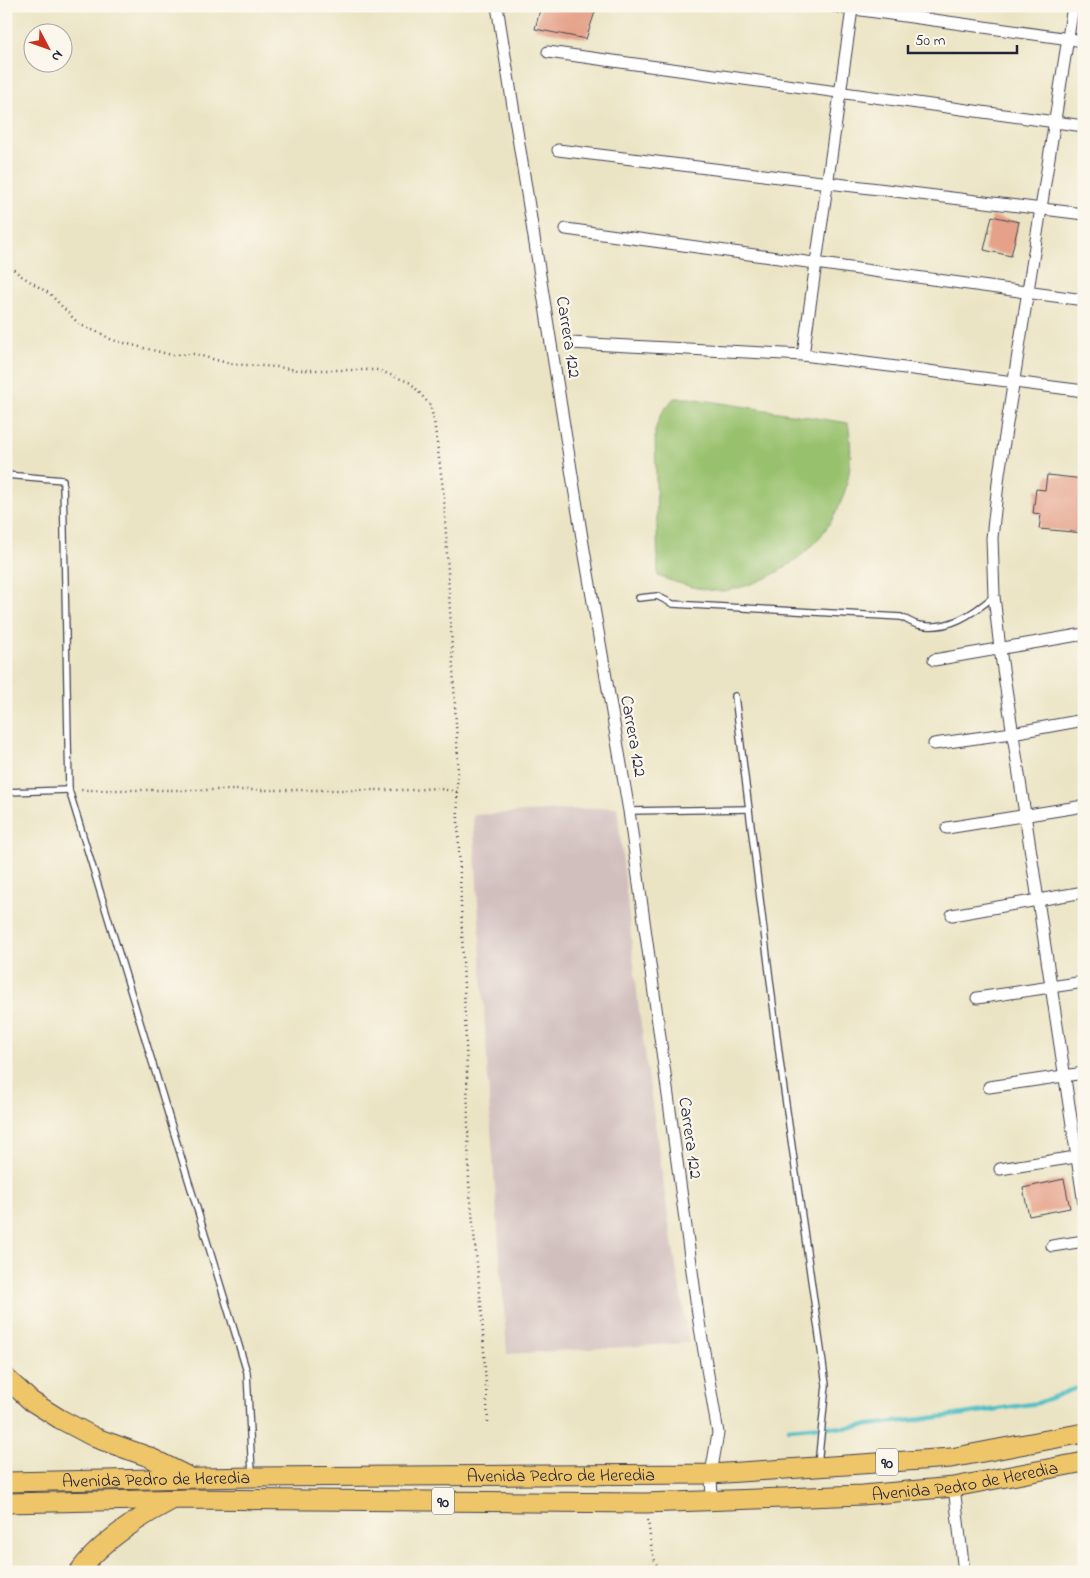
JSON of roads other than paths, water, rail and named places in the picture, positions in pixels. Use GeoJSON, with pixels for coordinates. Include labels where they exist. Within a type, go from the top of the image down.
{"type":"FeatureCollection","features":[{"type":"Feature","properties":{"kind":"highway"},"geometry":{"type":"LineString","coordinates":[[6,1378],[32,1401],[60,1419],[96,1438],[149,1457],[192,1478]]}},
{"type":"Feature","properties":{"kind":"highway","name":"Avenida Pedro de Heredia"},"geometry":{"type":"LineString","coordinates":[[6,1482],[252,1477],[712,1474],[951,1458],[1084,1432]]}},
{"type":"Feature","properties":{"kind":"highway","name":"Avenida Pedro de Heredia"},"geometry":{"type":"LineString","coordinates":[[6,1503],[175,1499],[645,1503],[712,1501],[862,1495],[954,1487],[1084,1462]]}},
{"type":"Feature","properties":{"kind":"highway"},"geometry":{"type":"LineString","coordinates":[[79,1572],[103,1547],[132,1523],[175,1499]]}},
{"type":"Feature","properties":{"kind":"street","name":"Carrera 122"},"geometry":{"type":"LineString","coordinates":[[497,6],[583,544],[629,811],[699,1322],[718,1433],[712,1474],[712,1501]]}},
{"type":"Feature","properties":{"kind":"street"},"geometry":{"type":"LineString","coordinates":[[833,6],[1084,41]]}},
{"type":"Feature","properties":{"kind":"street"},"geometry":{"type":"LineString","coordinates":[[1073,6],[1013,382],[999,474],[992,538],[994,596],[1000,649],[1064,1076],[1080,1156],[1084,1204]]}},
{"type":"Feature","properties":{"kind":"street"},"geometry":{"type":"LineString","coordinates":[[803,355],[852,9]]}},
{"type":"Feature","properties":{"kind":"street"},"geometry":{"type":"LineString","coordinates":[[548,52],[1084,126]]}},
{"type":"Feature","properties":{"kind":"street"},"geometry":{"type":"LineString","coordinates":[[558,150],[1084,214]]}},
{"type":"Feature","properties":{"kind":"street"},"geometry":{"type":"LineString","coordinates":[[566,229],[1084,300]]}},
{"type":"Feature","properties":{"kind":"street"},"geometry":{"type":"LineString","coordinates":[[571,343],[803,355],[1084,391]]}},
{"type":"Feature","properties":{"kind":"street"},"geometry":{"type":"LineString","coordinates":[[934,660],[1084,634]]}},
{"type":"Feature","properties":{"kind":"street"},"geometry":{"type":"LineString","coordinates":[[934,744],[1084,720]]}},
{"type":"Feature","properties":{"kind":"street"},"geometry":{"type":"LineString","coordinates":[[947,828],[1084,806]]}},
{"type":"Feature","properties":{"kind":"street"},"geometry":{"type":"LineString","coordinates":[[952,915],[1084,892]]}},
{"type":"Feature","properties":{"kind":"street"},"geometry":{"type":"LineString","coordinates":[[977,998],[1084,982]]}},
{"type":"Feature","properties":{"kind":"street"},"geometry":{"type":"LineString","coordinates":[[989,1087],[1084,1073]]}},
{"type":"Feature","properties":{"kind":"street"},"geometry":{"type":"LineString","coordinates":[[1000,1169],[1080,1156]]}},
{"type":"Feature","properties":{"kind":"street"},"geometry":{"type":"LineString","coordinates":[[1052,1246],[1084,1240]]}},
{"type":"Feature","properties":{"kind":"street"},"geometry":{"type":"LineString","coordinates":[[954,1487],[964,1572]]}},
{"type":"Feature","properties":{"kind":"lane"},"geometry":{"type":"LineString","coordinates":[[6,475],[63,480],[68,790],[247,1372],[252,1477]]}},
{"type":"Feature","properties":{"kind":"lane"},"geometry":{"type":"LineString","coordinates":[[639,598],[656,596],[673,604],[901,617],[919,625],[941,626],[958,621],[976,612],[994,596]]}},
{"type":"Feature","properties":{"kind":"lane"},"geometry":{"type":"LineString","coordinates":[[735,696],[781,1069],[826,1385],[818,1467]]}},
{"type":"Feature","properties":{"kind":"lane"},"geometry":{"type":"LineString","coordinates":[[6,792],[68,790]]}},
{"type":"Feature","properties":{"kind":"lane"},"geometry":{"type":"LineString","coordinates":[[629,811],[749,809]]}},
{"type":"Feature","properties":{"kind":"waterway"},"geometry":{"type":"LineString","coordinates":[[789,1429],[822,1426],[843,1428],[957,1415],[1038,1403],[1084,1385]]}}]}
